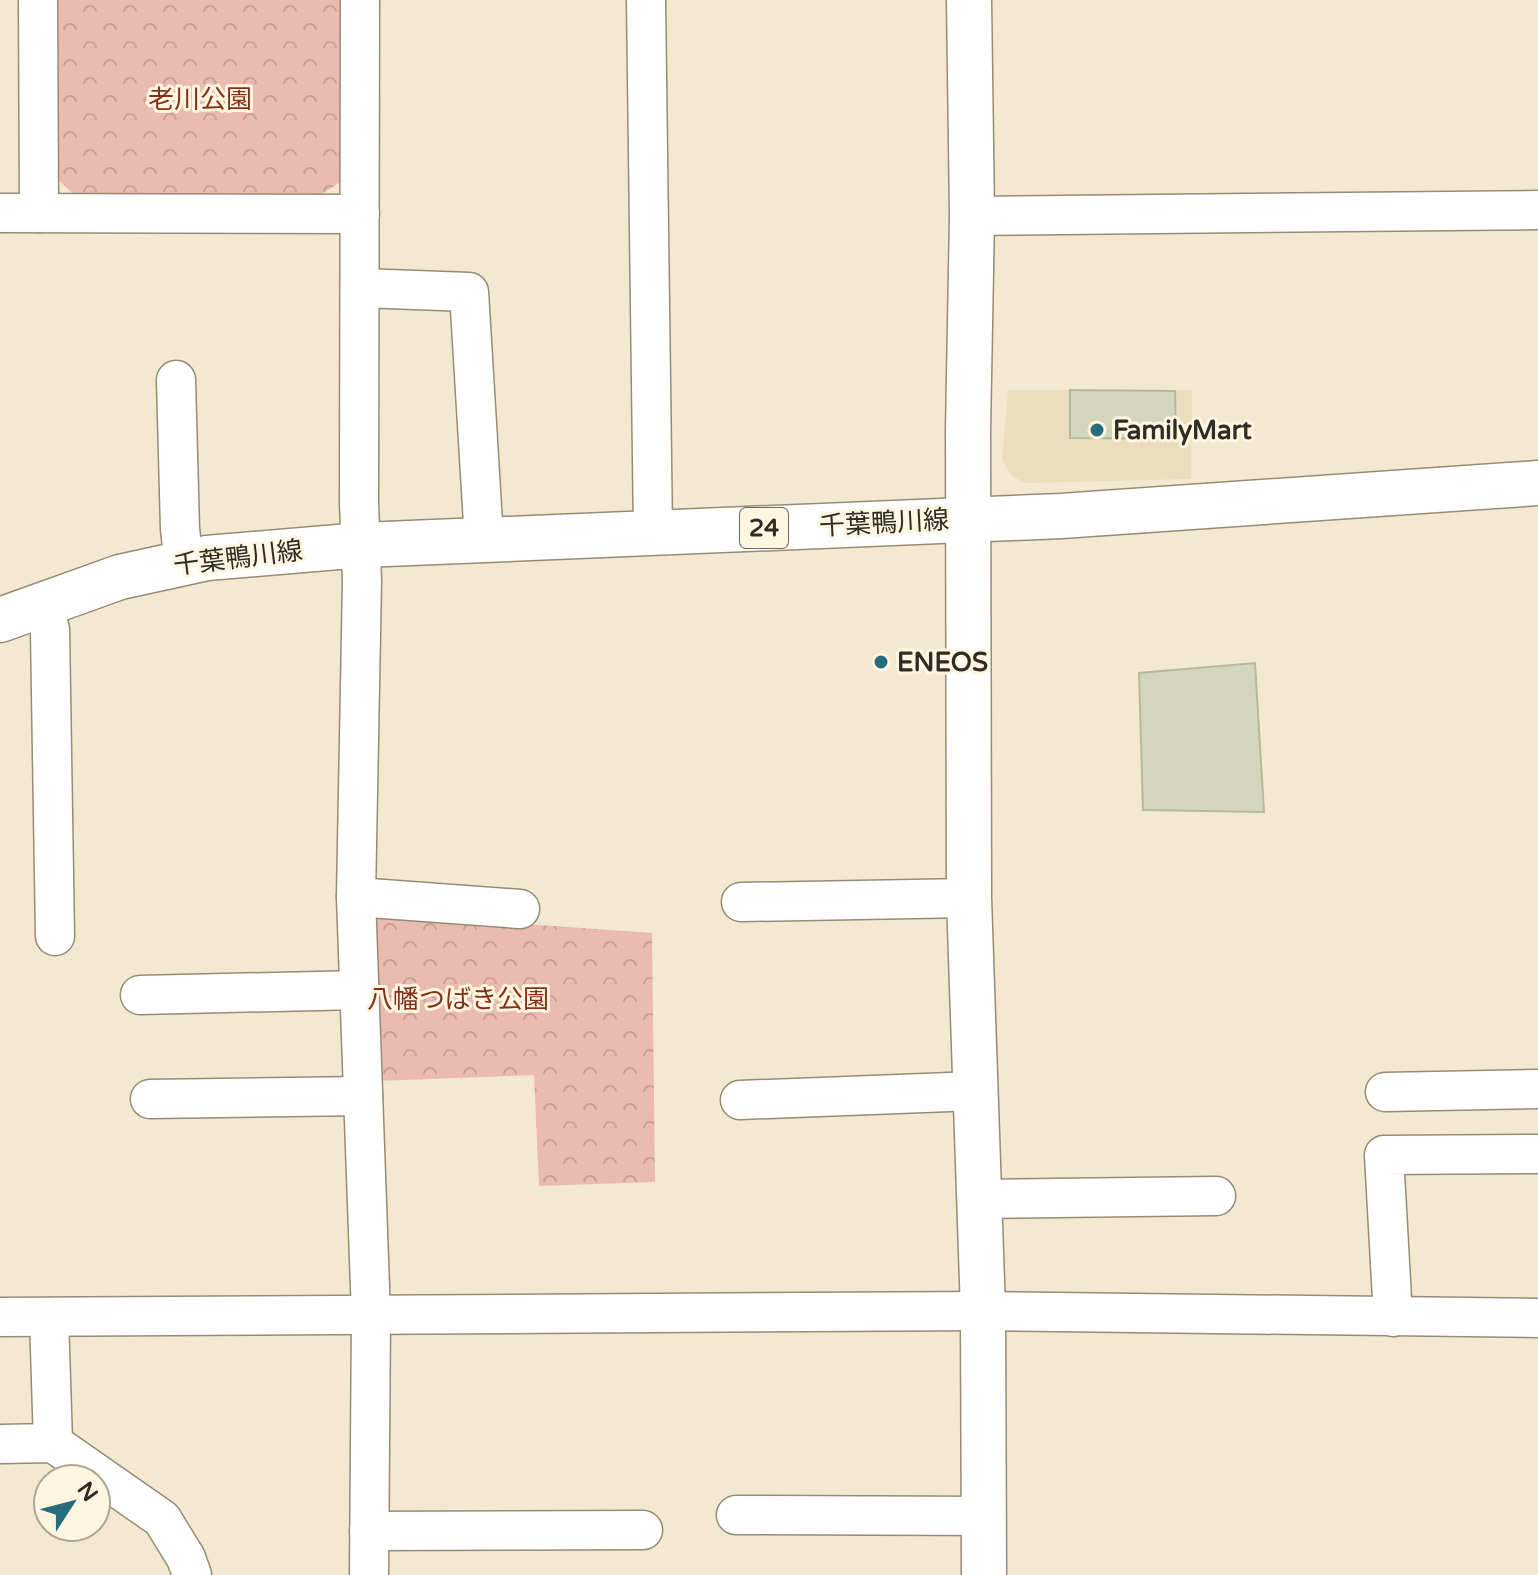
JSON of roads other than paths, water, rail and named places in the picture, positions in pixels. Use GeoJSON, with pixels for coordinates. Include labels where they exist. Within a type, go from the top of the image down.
{"type":"FeatureCollection","features":[{"type":"Feature","properties":{"kind":"street"},"geometry":{"type":"LineString","coordinates":[[38,0],[39,213]]}},
{"type":"Feature","properties":{"kind":"street"},"geometry":{"type":"LineString","coordinates":[[360,0],[359,502],[362,545],[356,897],[371,1315],[369,1575]]}},
{"type":"Feature","properties":{"kind":"street"},"geometry":{"type":"LineString","coordinates":[[646,0],[653,534]]}},
{"type":"Feature","properties":{"kind":"street"},"geometry":{"type":"LineString","coordinates":[[969,0],[972,216],[968,518],[969,898],[983,1311],[984,1575]]}},
{"type":"Feature","properties":{"kind":"street"},"geometry":{"type":"LineString","coordinates":[[972,216],[1538,210]]}},
{"type":"Feature","properties":{"kind":"street"},"geometry":{"type":"LineString","coordinates":[[0,213],[360,214]]}},
{"type":"Feature","properties":{"kind":"street"},"geometry":{"type":"LineString","coordinates":[[361,288],[469,292],[484,540]]}},
{"type":"Feature","properties":{"kind":"street"},"geometry":{"type":"LineString","coordinates":[[176,380],[180,529],[184,564]]}},
{"type":"Feature","properties":{"kind":"street","name":"千葉鴨川線"},"geometry":{"type":"LineString","coordinates":[[0,620],[120,577],[207,558],[362,545],[1061,516],[1538,483]]}},
{"type":"Feature","properties":{"kind":"street"},"geometry":{"type":"LineString","coordinates":[[44,603],[50,630],[55,936]]}},
{"type":"Feature","properties":{"kind":"street"},"geometry":{"type":"LineString","coordinates":[[356,897],[520,909]]}},
{"type":"Feature","properties":{"kind":"street"},"geometry":{"type":"LineString","coordinates":[[741,902],[969,898]]}},
{"type":"Feature","properties":{"kind":"street"},"geometry":{"type":"LineString","coordinates":[[140,995],[360,990]]}},
{"type":"Feature","properties":{"kind":"street"},"geometry":{"type":"LineString","coordinates":[[1385,1092],[1538,1089]]}},
{"type":"Feature","properties":{"kind":"street"},"geometry":{"type":"LineString","coordinates":[[740,1100],[976,1091]]}},
{"type":"Feature","properties":{"kind":"street"},"geometry":{"type":"LineString","coordinates":[[150,1099],[363,1096]]}},
{"type":"Feature","properties":{"kind":"street"},"geometry":{"type":"LineString","coordinates":[[1393,1317],[1384,1155],[1538,1154]]}},
{"type":"Feature","properties":{"kind":"street"},"geometry":{"type":"LineString","coordinates":[[979,1199],[1216,1196]]}},
{"type":"Feature","properties":{"kind":"street"},"geometry":{"type":"LineString","coordinates":[[0,1317],[983,1311],[1538,1318]]}},
{"type":"Feature","properties":{"kind":"street"},"geometry":{"type":"LineString","coordinates":[[49,1317],[53,1443]]}},
{"type":"Feature","properties":{"kind":"street"},"geometry":{"type":"LineString","coordinates":[[0,1444],[53,1443],[162,1519],[186,1558],[192,1575]]}},
{"type":"Feature","properties":{"kind":"street"},"geometry":{"type":"LineString","coordinates":[[736,1515],[984,1516]]}},
{"type":"Feature","properties":{"kind":"street"},"geometry":{"type":"LineString","coordinates":[[369,1531],[643,1530]]}},
{"type":"Feature","properties":{"kind":"place","name":"FamilyMart"},"geometry":{"type":"Point","coordinates":[1097,430]}},
{"type":"Feature","properties":{"kind":"place","name":"ENEOS"},"geometry":{"type":"Point","coordinates":[881,662]}},
{"type":"Feature","properties":{"kind":"park label","name":"老川公園"},"geometry":{"type":"Point","coordinates":[200,99]}},
{"type":"Feature","properties":{"kind":"park label","name":"八幡つばき公園"},"geometry":{"type":"Point","coordinates":[458,999]}}]}
